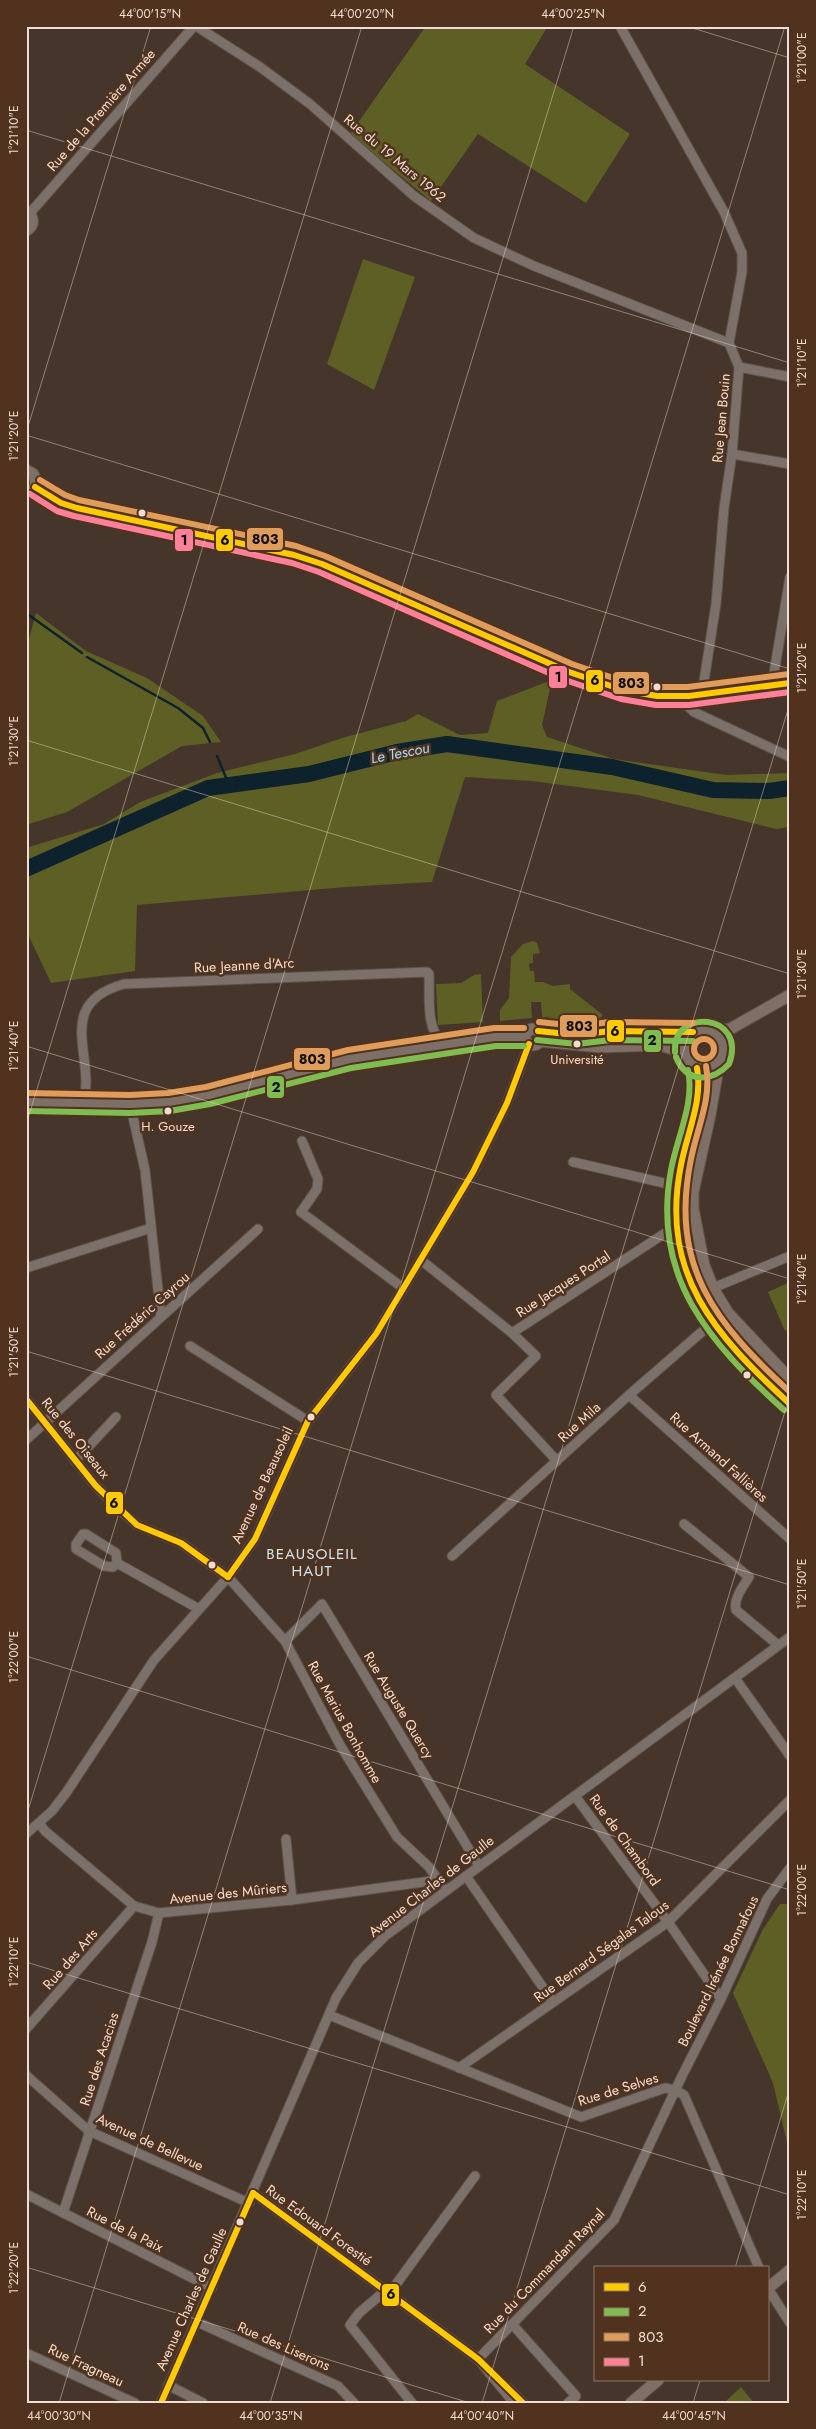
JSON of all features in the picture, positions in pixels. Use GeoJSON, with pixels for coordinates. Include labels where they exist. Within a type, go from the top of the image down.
{"type":"FeatureCollection","features":[{"type":"Feature","properties":{"kind":"main road"},"geometry":{"type":"LineString","coordinates":[[26,470],[34,477],[30,491],[61,503],[76,508],[294,554],[322,564],[578,676],[633,692],[656,696],[677,696],[790,683]]}},
{"type":"Feature","properties":{"kind":"main road"},"geometry":{"type":"LineString","coordinates":[[533,1038],[610,1031],[664,1030],[693,1032],[703,1029],[713,1031],[730,1029],[790,995]]}},
{"type":"Feature","properties":{"kind":"main road"},"geometry":{"type":"LineString","coordinates":[[693,1032],[686,1041],[684,1053],[686,1059],[697,1068],[704,1069],[721,1058],[735,1031],[775,1004]]}},
{"type":"Feature","properties":{"kind":"main road"},"geometry":{"type":"LineString","coordinates":[[713,1031],[721,1038],[721,1058],[696,1173],[693,1208],[704,1265],[728,1313],[790,1379]]}},
{"type":"Feature","properties":{"kind":"main road"},"geometry":{"type":"LineString","coordinates":[[26,1102],[130,1104],[169,1102],[208,1096],[349,1059],[501,1036],[593,1046],[661,1046],[684,1053]]}},
{"type":"Feature","properties":{"kind":"main road"},"geometry":{"type":"LineString","coordinates":[[697,1068],[699,1092],[686,1139],[677,1186],[675,1208],[680,1250],[688,1273],[712,1323],[752,1369],[790,1404]]}},
{"type":"Feature","properties":{"kind":"main road"},"geometry":{"type":"LineString","coordinates":[[768,2287],[790,2270]]}},
{"type":"Feature","properties":{"kind":"main road"},"geometry":{"type":"LineString","coordinates":[[631,2403],[656,2382]]}},
{"type":"Feature","properties":{"kind":"street","name":"Rue de la Première Armée"},"geometry":{"type":"LineString","coordinates":[[26,232],[31,229],[34,223],[28,212],[195,26]]}},
{"type":"Feature","properties":{"kind":"street","name":"Rue du 19 Mars 1962"},"geometry":{"type":"LineString","coordinates":[[195,26],[260,67],[310,104],[414,196],[474,238],[534,266],[729,343]]}},
{"type":"Feature","properties":{"kind":"street"},"geometry":{"type":"LineString","coordinates":[[620,26],[724,212],[742,253],[742,272],[729,343]]}},
{"type":"Feature","properties":{"kind":"street","name":"Rue Jean Bouin"},"geometry":{"type":"LineString","coordinates":[[702,694],[716,604],[739,367],[729,343]]}},
{"type":"Feature","properties":{"kind":"street"},"geometry":{"type":"LineString","coordinates":[[739,367],[790,377]]}},
{"type":"Feature","properties":{"kind":"street"},"geometry":{"type":"LineString","coordinates":[[732,454],[790,464]]}},
{"type":"Feature","properties":{"kind":"street"},"geometry":{"type":"LineString","coordinates":[[772,685],[790,577]]}},
{"type":"Feature","properties":{"kind":"street"},"geometry":{"type":"LineString","coordinates":[[677,696],[694,712],[790,757]]}},
{"type":"Feature","properties":{"kind":"street","name":"Rue Jeanne d'Arc"},"geometry":{"type":"LineString","coordinates":[[83,1103],[86,1090],[81,1044],[83,1019],[94,1000],[108,990],[124,984],[422,971],[429,974],[431,1024],[438,1039],[444,1045]]}},
{"type":"Feature","properties":{"kind":"street","name":"Avenue de Beausoleil"},"geometry":{"type":"LineString","coordinates":[[26,1834],[39,1823],[66,1793],[154,1660],[228,1577],[255,1539],[308,1421],[376,1334],[483,1154],[508,1103],[533,1038]]}},
{"type":"Feature","properties":{"kind":"street"},"geometry":{"type":"LineString","coordinates":[[130,1104],[145,1170],[161,1317]]}},
{"type":"Feature","properties":{"kind":"street"},"geometry":{"type":"LineString","coordinates":[[302,1141],[318,1179],[317,1190],[301,1212],[403,1288]]}},
{"type":"Feature","properties":{"kind":"street"},"geometry":{"type":"LineString","coordinates":[[573,1162],[677,1186]]}},
{"type":"Feature","properties":{"kind":"street","name":"Rue Jacques Portal"},"geometry":{"type":"LineString","coordinates":[[420,1260],[512,1333],[676,1226]]}},
{"type":"Feature","properties":{"kind":"street"},"geometry":{"type":"LineString","coordinates":[[26,1268],[151,1228]]}},
{"type":"Feature","properties":{"kind":"street","name":"Rue Frédéric Cayrou"},"geometry":{"type":"LineString","coordinates":[[26,1440],[258,1228]]}},
{"type":"Feature","properties":{"kind":"street"},"geometry":{"type":"LineString","coordinates":[[714,1288],[790,1256]]}},
{"type":"Feature","properties":{"kind":"street","name":"Rue Mila"},"geometry":{"type":"LineString","coordinates":[[452,1556],[629,1395],[712,1323],[728,1313]]}},
{"type":"Feature","properties":{"kind":"street"},"geometry":{"type":"LineString","coordinates":[[512,1333],[536,1356],[496,1395],[557,1461]]}},
{"type":"Feature","properties":{"kind":"street"},"geometry":{"type":"LineString","coordinates":[[190,1346],[308,1421]]}},
{"type":"Feature","properties":{"kind":"street","name":"Rue Armand Fallières"},"geometry":{"type":"LineString","coordinates":[[629,1395],[790,1539]]}},
{"type":"Feature","properties":{"kind":"street","name":"Rue des Oiseaux"},"geometry":{"type":"LineString","coordinates":[[26,1399],[96,1486],[138,1525],[181,1543],[228,1577]]}},
{"type":"Feature","properties":{"kind":"street"},"geometry":{"type":"LineString","coordinates":[[75,1461],[116,1417]]}},
{"type":"Feature","properties":{"kind":"street"},"geometry":{"type":"LineString","coordinates":[[684,1524],[749,1577],[737,1597],[736,1610],[778,1645]]}},
{"type":"Feature","properties":{"kind":"street"},"geometry":{"type":"LineString","coordinates":[[83,1534],[86,1534],[116,1554],[117,1563],[113,1567],[104,1566],[76,1549],[76,1544],[83,1534]]}},
{"type":"Feature","properties":{"kind":"street"},"geometry":{"type":"LineString","coordinates":[[117,1563],[199,1610]]}},
{"type":"Feature","properties":{"kind":"street","name":"Rue Marius Bonhomme"},"geometry":{"type":"LineString","coordinates":[[228,1577],[285,1641],[340,1744],[397,1837],[429,1868],[438,1880]]}},
{"type":"Feature","properties":{"kind":"street","name":"Rue Auguste Quercy"},"geometry":{"type":"LineString","coordinates":[[285,1641],[322,1604],[479,1866]]}},
{"type":"Feature","properties":{"kind":"street","name":"Avenue Charles de Gaulle"},"geometry":{"type":"LineString","coordinates":[[161,2403],[253,2194],[336,1998],[358,1964],[385,1936],[447,1889],[790,1637]]}},
{"type":"Feature","properties":{"kind":"street"},"geometry":{"type":"LineString","coordinates":[[735,1678],[790,1756]]}},
{"type":"Feature","properties":{"kind":"street","name":"Rue de Chambord"},"geometry":{"type":"LineString","coordinates":[[575,1796],[668,1922],[721,1999]]}},
{"type":"Feature","properties":{"kind":"street","name":"Rue Bernard Ségalas Talous"},"geometry":{"type":"LineString","coordinates":[[459,2068],[668,1922],[790,1800]]}},
{"type":"Feature","properties":{"kind":"street","name":"Avenue des Mûriers"},"geometry":{"type":"LineString","coordinates":[[39,1823],[45,1831],[134,1906],[159,1913],[292,1900],[438,1880]]}},
{"type":"Feature","properties":{"kind":"street"},"geometry":{"type":"LineString","coordinates":[[286,1839],[292,1900]]}},
{"type":"Feature","properties":{"kind":"street","name":"Boulevard Irénée Bonnafous"},"geometry":{"type":"LineString","coordinates":[[675,2090],[721,1999],[767,1899],[790,1868]]}},
{"type":"Feature","properties":{"kind":"street"},"geometry":{"type":"LineString","coordinates":[[466,1876],[553,2002]]}},
{"type":"Feature","properties":{"kind":"street"},"geometry":{"type":"LineString","coordinates":[[438,1880],[447,1889]]}},
{"type":"Feature","properties":{"kind":"street","name":"Rue des Arts"},"geometry":{"type":"LineString","coordinates":[[26,2029],[134,1906]]}},
{"type":"Feature","properties":{"kind":"street","name":"Rue des Acacias"},"geometry":{"type":"LineString","coordinates":[[63,2213],[152,1942],[159,1913]]}},
{"type":"Feature","properties":{"kind":"street","name":"Rue de Selves"},"geometry":{"type":"LineString","coordinates":[[329,2015],[581,2117],[664,2088],[675,2090],[684,2095],[758,2266]]}},
{"type":"Feature","properties":{"kind":"street","name":"Avenue de Bellevue"},"geometry":{"type":"LineString","coordinates":[[26,2075],[89,2131],[248,2202]]}},
{"type":"Feature","properties":{"kind":"street","name":"Rue du Commandant Raynal"},"geometry":{"type":"LineString","coordinates":[[478,2359],[614,2220],[675,2090]]}},
{"type":"Feature","properties":{"kind":"street"},"geometry":{"type":"LineString","coordinates":[[412,2403],[350,2325],[359,2313],[387,2292],[475,2176]]}},
{"type":"Feature","properties":{"kind":"street","name":"Rue de la Paix"},"geometry":{"type":"LineString","coordinates":[[26,2194],[212,2288]]}},
{"type":"Feature","properties":{"kind":"street","name":"Rue Edouard Forestié"},"geometry":{"type":"LineString","coordinates":[[253,2194],[478,2359],[523,2403]]}},
{"type":"Feature","properties":{"kind":"street"},"geometry":{"type":"LineString","coordinates":[[768,2290],[790,2323]]}},
{"type":"Feature","properties":{"kind":"street","name":"Rue des Liserons"},"geometry":{"type":"LineString","coordinates":[[197,2322],[338,2386],[354,2403]]}},
{"type":"Feature","properties":{"kind":"street"},"geometry":{"type":"LineString","coordinates":[[512,2324],[576,2396],[568,2403]]}},
{"type":"Feature","properties":{"kind":"street","name":"Rue Fragneau"},"geometry":{"type":"LineString","coordinates":[[26,2353],[135,2403]]}},
{"type":"Feature","properties":{"kind":"street","name":"Rue Edouard Forestié"},"geometry":{"type":"LineString","coordinates":[[489,2370],[514,2403]]}},
{"type":"Feature","properties":{"kind":"street"},"geometry":{"type":"LineString","coordinates":[[168,2385],[203,2403]]}},
{"type":"Feature","properties":{"kind":"shaded area"},"geometry":{"type":"Polygon","coordinates":[[[426,26],[548,26],[525,64],[630,134],[586,203],[478,134],[431,201],[350,134],[426,26]]]}},
{"type":"Feature","properties":{"kind":"shaded area"},"geometry":{"type":"Polygon","coordinates":[[[363,259],[415,277],[374,390],[327,364],[363,259]]]}},
{"type":"Feature","properties":{"kind":"shaded area"},"geometry":{"type":"Polygon","coordinates":[[[36,613],[86,651],[147,678],[203,716],[221,742],[182,746],[67,812],[26,825],[26,650],[36,613]]]}},
{"type":"Feature","properties":{"kind":"shaded area"},"geometry":{"type":"Polygon","coordinates":[[[552,680],[542,725],[547,737],[614,759],[726,775],[790,773],[790,827],[776,829],[638,795],[532,781],[465,777],[432,882],[345,887],[137,905],[135,971],[51,983],[26,930],[26,848],[104,824],[140,802],[217,773],[295,754],[342,738],[406,721],[418,714],[460,735],[488,733],[497,701],[552,680]]]}},
{"type":"Feature","properties":{"kind":"shaded area"},"geometry":{"type":"Polygon","coordinates":[[[533,941],[537,943],[540,953],[533,954],[533,963],[529,964],[530,971],[534,971],[535,982],[543,982],[553,986],[570,984],[570,989],[603,1015],[599,1019],[555,1020],[542,1017],[541,1002],[531,1002],[532,1018],[500,1021],[500,1010],[509,998],[511,957],[523,944],[533,941]]]}},
{"type":"Feature","properties":{"kind":"shaded area"},"geometry":{"type":"Polygon","coordinates":[[[481,974],[483,1022],[438,1025],[436,984],[461,983],[474,975],[481,974]]]}},
{"type":"Feature","properties":{"kind":"shaded area"},"geometry":{"type":"Polygon","coordinates":[[[790,1282],[790,1329],[785,1331],[768,1292],[790,1282]]]}},
{"type":"Feature","properties":{"kind":"shaded area"},"geometry":{"type":"Polygon","coordinates":[[[780,1904],[790,1904],[790,2155],[773,2083],[733,1993],[763,1929],[780,1904]]]}},
{"type":"Feature","properties":{"kind":"shaded area"},"geometry":{"type":"Polygon","coordinates":[[[741,2387],[754,2403],[724,2403],[726,2401],[741,2387]]]}},
{"type":"Feature","properties":{"kind":"waterway"},"geometry":{"type":"LineString","coordinates":[[26,613],[82,653]]}},
{"type":"Feature","properties":{"kind":"waterway"},"geometry":{"type":"LineString","coordinates":[[87,657],[178,708],[203,728],[210,742]]}},
{"type":"Feature","properties":{"kind":"waterway","name":"Le Tescou"},"geometry":{"type":"LineString","coordinates":[[26,869],[208,788],[309,774],[397,752],[447,744],[612,767],[713,790],[769,791],[790,788]]}},
{"type":"Feature","properties":{"kind":"waterway"},"geometry":{"type":"LineString","coordinates":[[217,756],[229,785]]}},
{"type":"Feature","properties":{"kind":"transit line","name":"803"},"geometry":{"type":"LineString","coordinates":[[40,480],[65,495],[79,500],[296,546],[325,556],[572,664],[625,682],[658,687],[688,687],[789,674]]}},
{"type":"Feature","properties":{"kind":"transit line","name":"6"},"geometry":{"type":"LineString","coordinates":[[35,487],[61,503],[77,508],[294,555],[322,564],[569,672],[623,690],[657,696],[689,696],[790,683]]}},
{"type":"Feature","properties":{"kind":"transit line","name":"1"},"geometry":{"type":"LineString","coordinates":[[30,494],[57,511],[74,516],[292,563],[319,572],[565,680],[621,699],[656,705],[689,705],[790,692]]}},
{"type":"Feature","properties":{"kind":"transit line","name":"803"},"geometry":{"type":"LineString","coordinates":[[539,1022],[577,1026],[610,1022],[693,1023]]}},
{"type":"Feature","properties":{"kind":"transit line","name":"2"},"geometry":{"type":"LineString","coordinates":[[675,1052],[677,1038],[685,1028],[696,1023],[708,1022],[719,1026],[728,1034],[732,1047],[729,1064],[708,1077],[693,1076],[681,1066],[676,1057]]}},
{"type":"Feature","properties":{"kind":"transit line","name":"803"},"geometry":{"type":"LineString","coordinates":[[26,1093],[130,1095],[168,1093],[206,1087],[348,1050],[494,1028],[524,1028]]}},
{"type":"Feature","properties":{"kind":"transit line","name":"6"},"geometry":{"type":"LineString","coordinates":[[538,1031],[577,1035],[610,1031],[693,1032]]}},
{"type":"Feature","properties":{"kind":"transit line","name":"803"},"geometry":{"type":"LineString","coordinates":[[700,1039],[708,1039],[714,1045],[714,1049],[714,1053],[708,1059],[700,1059],[694,1053],[694,1045],[700,1039]]}},
{"type":"Feature","properties":{"kind":"transit line","name":"2"},"geometry":{"type":"LineString","coordinates":[[537,1040],[577,1044],[610,1040],[693,1041]]}},
{"type":"Feature","properties":{"kind":"transit line","name":"6"},"geometry":{"type":"LineString","coordinates":[[228,1577],[255,1539],[308,1421],[376,1334],[473,1172],[507,1103],[529,1044]]}},
{"type":"Feature","properties":{"kind":"transit line","name":"2"},"geometry":{"type":"LineString","coordinates":[[26,1111],[130,1113],[170,1111],[210,1104],[351,1068],[496,1046],[524,1046]]}},
{"type":"Feature","properties":{"kind":"transit line","name":"803"},"geometry":{"type":"LineString","coordinates":[[706,1066],[707,1090],[691,1159],[686,1197],[687,1231],[693,1262],[704,1290],[720,1316],[763,1367],[790,1392]]}},
{"type":"Feature","properties":{"kind":"transit line","name":"6"},"geometry":{"type":"LineString","coordinates":[[697,1068],[698,1093],[694,1117],[681,1165],[676,1204],[678,1239],[686,1270],[699,1300],[717,1327],[738,1353],[790,1404]]}},
{"type":"Feature","properties":{"kind":"transit line","name":"2"},"geometry":{"type":"LineString","coordinates":[[688,1070],[690,1082],[689,1095],[671,1170],[667,1209],[670,1244],[678,1276],[692,1305],[710,1333],[732,1359],[784,1410]]}},
{"type":"Feature","properties":{"kind":"transit line","name":"6"},"geometry":{"type":"LineString","coordinates":[[26,1399],[96,1486],[137,1525],[181,1543],[228,1577]]}},
{"type":"Feature","properties":{"kind":"transit line","name":"6"},"geometry":{"type":"LineString","coordinates":[[253,2193],[478,2359],[523,2403]]}},
{"type":"Feature","properties":{"kind":"transit line","name":"6"},"geometry":{"type":"LineString","coordinates":[[161,2403],[253,2193]]}},
{"type":"Feature","properties":{"kind":"place","name":"Université"},"geometry":{"type":"Point","coordinates":[577,1044]}},
{"type":"Feature","properties":{"kind":"place","name":"H. Gouze"},"geometry":{"type":"Point","coordinates":[168,1111]}},
{"type":"Feature","properties":{"kind":"district","name":"BEAUSOLEIL HAUT"},"geometry":{"type":"Point","coordinates":[312,1562]}}]}
